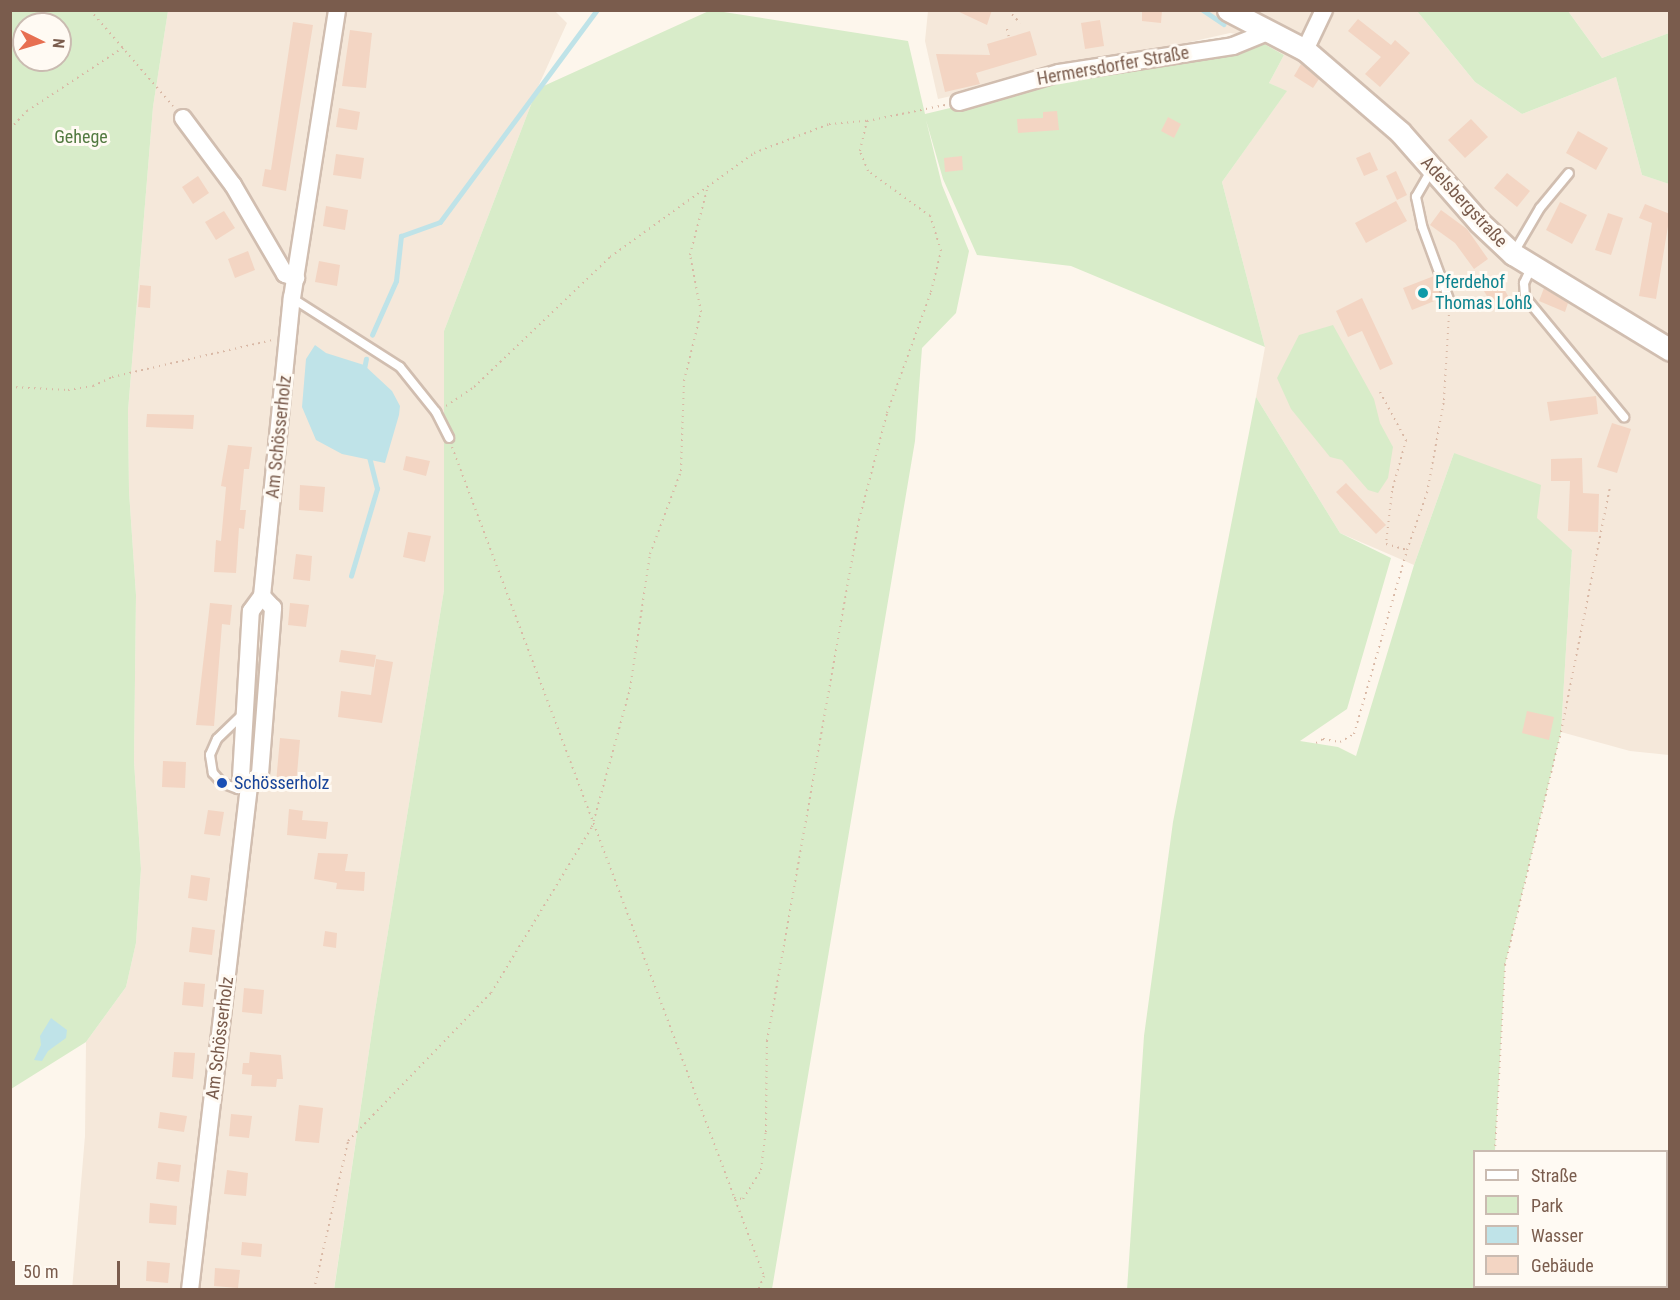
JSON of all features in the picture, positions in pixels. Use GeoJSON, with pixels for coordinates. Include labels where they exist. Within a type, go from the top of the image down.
{"type":"FeatureCollection","features":[{"type":"Feature","properties":{"kind":"street","name":"Am Schösserholz"},"geometry":{"type":"LineString","coordinates":[[249,786],[241,777],[251,611],[262,596],[292,298],[337,10]]}},
{"type":"Feature","properties":{"kind":"street"},"geometry":{"type":"LineString","coordinates":[[1228,10],[1305,50],[1324,10]]}},
{"type":"Feature","properties":{"kind":"street","name":"Hermersdorfer Straße"},"geometry":{"type":"LineString","coordinates":[[959,102],[1059,73],[1233,46],[1268,32]]}},
{"type":"Feature","properties":{"kind":"street","name":"Adelsbergstraße"},"geometry":{"type":"LineString","coordinates":[[1305,50],[1400,132],[1479,222],[1513,254],[1670,350]]}},
{"type":"Feature","properties":{"kind":"street"},"geometry":{"type":"LineString","coordinates":[[183,118],[233,185],[285,274],[296,278]]}},
{"type":"Feature","properties":{"kind":"street","name":"Am Schösserholz"},"geometry":{"type":"LineString","coordinates":[[190,1290],[249,786],[260,774],[273,608],[262,596]]}},
{"type":"Feature","properties":{"kind":"lane"},"geometry":{"type":"LineString","coordinates":[[1433,167],[1416,197],[1422,226],[1450,302]]}},
{"type":"Feature","properties":{"kind":"lane"},"geometry":{"type":"LineString","coordinates":[[1513,254],[1540,208],[1569,173]]}},
{"type":"Feature","properties":{"kind":"lane"},"geometry":{"type":"LineString","coordinates":[[1532,266],[1524,283],[1525,297],[1624,417]]}},
{"type":"Feature","properties":{"kind":"lane"},"geometry":{"type":"LineString","coordinates":[[292,298],[400,367],[436,412],[449,438]]}},
{"type":"Feature","properties":{"kind":"lane"},"geometry":{"type":"LineString","coordinates":[[246,711],[217,739],[210,754],[213,773],[222,783],[238,789],[249,786]]}},
{"type":"Feature","properties":{"kind":"path"},"geometry":{"type":"LineString","coordinates":[[90,10],[183,118]]}},
{"type":"Feature","properties":{"kind":"path"},"geometry":{"type":"LineString","coordinates":[[1008,10],[1020,24]]}},
{"type":"Feature","properties":{"kind":"path"},"geometry":{"type":"LineString","coordinates":[[1006,29],[1009,38]]}},
{"type":"Feature","properties":{"kind":"path"},"geometry":{"type":"LineString","coordinates":[[10,129],[27,111],[124,47]]}},
{"type":"Feature","properties":{"kind":"path"},"geometry":{"type":"LineString","coordinates":[[436,412],[474,387],[610,257],[754,153],[829,124],[867,122],[959,102]]}},
{"type":"Feature","properties":{"kind":"path"},"geometry":{"type":"LineString","coordinates":[[734,1198],[743,1198],[761,1170],[766,1132],[767,1041],[859,520],[887,413],[931,292],[941,251],[930,216],[868,171],[860,151],[867,122]]}},
{"type":"Feature","properties":{"kind":"path"},"geometry":{"type":"LineString","coordinates":[[314,1290],[348,1142],[491,993],[592,827],[630,689],[650,554],[681,471],[684,381],[701,312],[690,255],[708,186]]}},
{"type":"Feature","properties":{"kind":"path"},"geometry":{"type":"LineString","coordinates":[[1316,743],[1323,739],[1340,742],[1354,735],[1407,550],[1427,493],[1444,400],[1450,302]]}},
{"type":"Feature","properties":{"kind":"path"},"geometry":{"type":"LineString","coordinates":[[10,387],[68,390],[289,335]]}},
{"type":"Feature","properties":{"kind":"path"},"geometry":{"type":"LineString","coordinates":[[1380,392],[1406,440],[1392,491],[1386,544],[1407,550]]}},
{"type":"Feature","properties":{"kind":"path"},"geometry":{"type":"LineString","coordinates":[[449,438],[592,827],[764,1276],[758,1290]]}},
{"type":"Feature","properties":{"kind":"path"},"geometry":{"type":"LineString","coordinates":[[1495,1150],[1505,965],[1561,732],[1610,486]]}},
{"type":"Feature","properties":{"kind":"shaded area"},"geometry":{"type":"Polygon","coordinates":[[[168,11],[555,11],[567,23],[537,89],[444,331],[444,590],[374,1017],[334,1289],[72,1290],[85,1136],[86,1042],[126,987],[136,943],[141,869],[134,761],[136,595],[129,491],[128,411],[153,107],[168,11]]]}},
{"type":"Feature","properties":{"kind":"shaded area"},"geometry":{"type":"Polygon","coordinates":[[[928,11],[1417,11],[1475,82],[1522,114],[1616,77],[1642,175],[1669,184],[1669,755],[1630,751],[1561,732],[1572,550],[1454,453],[1414,565],[1340,533],[1256,397],[1265,347],[1222,182],[1286,92],[1269,83],[1284,55],[1250,36],[1230,33],[938,99],[925,41],[928,11]]]}},
{"type":"Feature","properties":{"kind":"shaded area"},"geometry":{"type":"Polygon","coordinates":[[[1568,11],[1669,11],[1669,33],[1602,58],[1568,11]]]}},
{"type":"Feature","properties":{"kind":"green space"},"geometry":{"type":"Polygon","coordinates":[[[711,10],[908,41],[925,114],[1250,36],[1284,55],[1269,83],[1287,91],[1222,182],[1265,347],[1071,266],[977,255],[943,179],[926,120],[942,185],[969,251],[956,313],[922,348],[915,441],[772,1289],[334,1290],[374,1017],[444,590],[444,331],[537,89],[711,10]]]}},
{"type":"Feature","properties":{"kind":"green space","name":"Gehege"},"geometry":{"type":"Polygon","coordinates":[[[11,11],[168,11],[153,107],[128,411],[129,491],[136,595],[134,761],[141,869],[136,943],[126,987],[86,1042],[11,1089],[11,11]]]}},
{"type":"Feature","properties":{"kind":"green space"},"geometry":{"type":"Polygon","coordinates":[[[1417,11],[1568,11],[1602,58],[1669,33],[1669,184],[1642,175],[1616,77],[1522,114],[1475,82],[1417,11]]]}},
{"type":"Feature","properties":{"kind":"green space"},"geometry":{"type":"Polygon","coordinates":[[[1333,325],[1374,399],[1380,423],[1393,447],[1388,478],[1378,493],[1368,490],[1342,460],[1330,457],[1291,409],[1277,378],[1299,335],[1333,325]]]}},
{"type":"Feature","properties":{"kind":"green space"},"geometry":{"type":"Polygon","coordinates":[[[1256,397],[1340,533],[1391,558],[1347,709],[1300,741],[1338,747],[1356,756],[1414,565],[1454,453],[1541,485],[1537,518],[1572,550],[1561,732],[1505,965],[1495,1150],[1473,1150],[1473,1288],[1497,1289],[1127,1290],[1144,1036],[1173,822],[1256,397]]]}},
{"type":"Feature","properties":{"kind":"water"},"geometry":{"type":"Polygon","coordinates":[[[315,345],[326,353],[364,365],[392,391],[400,406],[385,463],[342,454],[316,440],[302,407],[306,359],[315,345]]]}},
{"type":"Feature","properties":{"kind":"water"},"geometry":{"type":"Polygon","coordinates":[[[51,1018],[67,1030],[66,1038],[48,1051],[42,1061],[34,1060],[41,1045],[40,1036],[51,1018]]]}},
{"type":"Feature","properties":{"kind":"building"},"geometry":{"type":"Polygon","coordinates":[[[955,10],[992,10],[987,25],[955,10]]]}},
{"type":"Feature","properties":{"kind":"building"},"geometry":{"type":"Polygon","coordinates":[[[1142,10],[1162,10],[1161,23],[1142,21],[1142,10]]]}},
{"type":"Feature","properties":{"kind":"building"},"geometry":{"type":"Polygon","coordinates":[[[1358,19],[1391,45],[1395,40],[1410,53],[1380,87],[1365,74],[1381,57],[1348,31],[1358,19]]]}},
{"type":"Feature","properties":{"kind":"building"},"geometry":{"type":"Polygon","coordinates":[[[1100,20],[1104,46],[1085,49],[1081,23],[1100,20]]]}},
{"type":"Feature","properties":{"kind":"building"},"geometry":{"type":"Polygon","coordinates":[[[293,22],[313,25],[286,191],[262,186],[265,169],[271,170],[293,22]]]}},
{"type":"Feature","properties":{"kind":"building"},"geometry":{"type":"Polygon","coordinates":[[[350,30],[372,33],[366,88],[342,86],[350,30]]]}},
{"type":"Feature","properties":{"kind":"building"},"geometry":{"type":"Polygon","coordinates":[[[1030,31],[1037,55],[976,73],[980,84],[945,92],[936,54],[990,55],[987,44],[1030,31]]]}},
{"type":"Feature","properties":{"kind":"building"},"geometry":{"type":"Polygon","coordinates":[[[1301,64],[1319,79],[1313,88],[1294,76],[1301,64]]]}},
{"type":"Feature","properties":{"kind":"building"},"geometry":{"type":"Polygon","coordinates":[[[339,108],[360,112],[357,130],[336,127],[339,108]]]}},
{"type":"Feature","properties":{"kind":"building"},"geometry":{"type":"Polygon","coordinates":[[[1057,111],[1059,130],[1018,133],[1017,119],[1043,118],[1043,112],[1057,111]]]}},
{"type":"Feature","properties":{"kind":"building"},"geometry":{"type":"Polygon","coordinates":[[[1168,117],[1181,124],[1174,138],[1161,131],[1168,117]]]}},
{"type":"Feature","properties":{"kind":"building"},"geometry":{"type":"Polygon","coordinates":[[[1471,119],[1488,137],[1465,158],[1448,140],[1471,119]]]}},
{"type":"Feature","properties":{"kind":"building"},"geometry":{"type":"Polygon","coordinates":[[[1578,131],[1608,148],[1596,170],[1566,153],[1578,131]]]}},
{"type":"Feature","properties":{"kind":"building"},"geometry":{"type":"Polygon","coordinates":[[[1370,152],[1378,170],[1364,176],[1356,158],[1370,152]]]}},
{"type":"Feature","properties":{"kind":"building"},"geometry":{"type":"Polygon","coordinates":[[[336,154],[364,158],[361,179],[333,175],[336,154]]]}},
{"type":"Feature","properties":{"kind":"building"},"geometry":{"type":"Polygon","coordinates":[[[962,156],[963,170],[945,172],[944,158],[962,156]]]}},
{"type":"Feature","properties":{"kind":"building"},"geometry":{"type":"Polygon","coordinates":[[[1396,171],[1407,195],[1397,200],[1386,176],[1396,171]]]}},
{"type":"Feature","properties":{"kind":"building"},"geometry":{"type":"Polygon","coordinates":[[[1507,173],[1530,191],[1517,207],[1494,188],[1507,173]]]}},
{"type":"Feature","properties":{"kind":"building"},"geometry":{"type":"Polygon","coordinates":[[[198,176],[209,193],[193,204],[182,187],[198,176]]]}},
{"type":"Feature","properties":{"kind":"building"},"geometry":{"type":"Polygon","coordinates":[[[1396,201],[1407,221],[1366,243],[1355,223],[1396,201]]]}},
{"type":"Feature","properties":{"kind":"building"},"geometry":{"type":"Polygon","coordinates":[[[1560,202],[1587,215],[1572,244],[1546,230],[1560,202]]]}},
{"type":"Feature","properties":{"kind":"building"},"geometry":{"type":"Polygon","coordinates":[[[1645,204],[1670,214],[1656,299],[1639,296],[1652,223],[1639,218],[1645,204]]]}},
{"type":"Feature","properties":{"kind":"building"},"geometry":{"type":"Polygon","coordinates":[[[326,206],[348,210],[345,230],[323,226],[326,206]]]}},
{"type":"Feature","properties":{"kind":"building"},"geometry":{"type":"Polygon","coordinates":[[[1441,210],[1467,229],[1488,259],[1474,269],[1455,243],[1430,225],[1441,210]]]}},
{"type":"Feature","properties":{"kind":"building"},"geometry":{"type":"Polygon","coordinates":[[[224,211],[235,228],[216,240],[205,222],[224,211]]]}},
{"type":"Feature","properties":{"kind":"building"},"geometry":{"type":"Polygon","coordinates":[[[1608,213],[1623,218],[1611,255],[1595,250],[1608,213]]]}},
{"type":"Feature","properties":{"kind":"building"},"geometry":{"type":"Polygon","coordinates":[[[248,251],[255,270],[235,278],[228,259],[248,251]]]}},
{"type":"Feature","properties":{"kind":"building"},"geometry":{"type":"Polygon","coordinates":[[[319,261],[340,265],[337,286],[315,282],[319,261]]]}},
{"type":"Feature","properties":{"kind":"building","name":"Pferdehof Thomas Lohß"},"geometry":{"type":"Polygon","coordinates":[[[1434,276],[1442,298],[1412,310],[1403,288],[1434,276]]]}},
{"type":"Feature","properties":{"kind":"building"},"geometry":{"type":"Polygon","coordinates":[[[1500,282],[1511,301],[1495,310],[1484,291],[1500,282]]]}},
{"type":"Feature","properties":{"kind":"building"},"geometry":{"type":"Polygon","coordinates":[[[140,285],[151,286],[150,308],[138,307],[140,285]]]}},
{"type":"Feature","properties":{"kind":"building"},"geometry":{"type":"Polygon","coordinates":[[[1544,288],[1568,303],[1565,312],[1539,301],[1544,288]]]}},
{"type":"Feature","properties":{"kind":"building"},"geometry":{"type":"Polygon","coordinates":[[[1362,298],[1393,364],[1380,370],[1362,331],[1348,337],[1336,311],[1362,298]]]}},
{"type":"Feature","properties":{"kind":"building"},"geometry":{"type":"Polygon","coordinates":[[[1596,396],[1598,414],[1550,421],[1547,402],[1596,396]]]}},
{"type":"Feature","properties":{"kind":"building"},"geometry":{"type":"Polygon","coordinates":[[[147,414],[194,415],[193,429],[146,427],[147,414]]]}},
{"type":"Feature","properties":{"kind":"building"},"geometry":{"type":"Polygon","coordinates":[[[1612,423],[1631,429],[1617,473],[1597,467],[1612,423]]]}},
{"type":"Feature","properties":{"kind":"building"},"geometry":{"type":"Polygon","coordinates":[[[228,445],[252,447],[249,469],[244,469],[240,510],[246,510],[244,529],[239,528],[236,573],[214,572],[216,540],[221,541],[226,487],[221,486],[228,445]]]}},
{"type":"Feature","properties":{"kind":"building"},"geometry":{"type":"Polygon","coordinates":[[[406,456],[430,461],[426,476],[403,470],[406,456]]]}},
{"type":"Feature","properties":{"kind":"building"},"geometry":{"type":"Polygon","coordinates":[[[1582,458],[1583,493],[1599,494],[1598,532],[1568,531],[1570,481],[1551,481],[1551,459],[1582,458]]]}},
{"type":"Feature","properties":{"kind":"building"},"geometry":{"type":"Polygon","coordinates":[[[1346,483],[1386,525],[1376,534],[1336,492],[1346,483]]]}},
{"type":"Feature","properties":{"kind":"building"},"geometry":{"type":"Polygon","coordinates":[[[300,485],[325,487],[323,512],[299,510],[300,485]]]}},
{"type":"Feature","properties":{"kind":"building"},"geometry":{"type":"Polygon","coordinates":[[[408,532],[431,536],[425,562],[403,557],[408,532]]]}},
{"type":"Feature","properties":{"kind":"building"},"geometry":{"type":"Polygon","coordinates":[[[296,554],[312,556],[310,581],[293,579],[296,554]]]}},
{"type":"Feature","properties":{"kind":"building"},"geometry":{"type":"Polygon","coordinates":[[[210,603],[232,605],[230,625],[222,624],[214,726],[196,725],[210,603]]]}},
{"type":"Feature","properties":{"kind":"building"},"geometry":{"type":"Polygon","coordinates":[[[290,603],[309,605],[306,627],[288,625],[290,603]]]}},
{"type":"Feature","properties":{"kind":"building"},"geometry":{"type":"Polygon","coordinates":[[[341,650],[376,655],[374,667],[339,662],[341,650]]]}},
{"type":"Feature","properties":{"kind":"building"},"geometry":{"type":"Polygon","coordinates":[[[376,659],[393,662],[382,723],[338,717],[341,691],[371,695],[376,659]]]}},
{"type":"Feature","properties":{"kind":"building"},"geometry":{"type":"Polygon","coordinates":[[[1527,711],[1554,717],[1549,740],[1522,733],[1527,711]]]}},
{"type":"Feature","properties":{"kind":"building"},"geometry":{"type":"Polygon","coordinates":[[[280,738],[300,740],[296,785],[276,783],[280,738]]]}},
{"type":"Feature","properties":{"kind":"building"},"geometry":{"type":"Polygon","coordinates":[[[163,761],[186,762],[185,788],[162,787],[163,761]]]}},
{"type":"Feature","properties":{"kind":"building"},"geometry":{"type":"Polygon","coordinates":[[[289,809],[303,811],[302,820],[328,822],[326,839],[287,835],[289,809]]]}},
{"type":"Feature","properties":{"kind":"building"},"geometry":{"type":"Polygon","coordinates":[[[208,810],[224,812],[220,836],[204,834],[208,810]]]}},
{"type":"Feature","properties":{"kind":"building"},"geometry":{"type":"Polygon","coordinates":[[[318,853],[348,854],[345,871],[365,872],[364,891],[336,889],[337,883],[314,879],[318,853]]]}},
{"type":"Feature","properties":{"kind":"building"},"geometry":{"type":"Polygon","coordinates":[[[191,875],[210,878],[207,901],[188,898],[191,875]]]}},
{"type":"Feature","properties":{"kind":"building"},"geometry":{"type":"Polygon","coordinates":[[[192,927],[215,930],[212,955],[189,952],[192,927]]]}},
{"type":"Feature","properties":{"kind":"building"},"geometry":{"type":"Polygon","coordinates":[[[325,931],[337,933],[336,948],[323,946],[325,931]]]}},
{"type":"Feature","properties":{"kind":"building"},"geometry":{"type":"Polygon","coordinates":[[[184,982],[205,984],[203,1007],[182,1005],[184,982]]]}},
{"type":"Feature","properties":{"kind":"building"},"geometry":{"type":"Polygon","coordinates":[[[244,988],[264,990],[262,1014],[242,1012],[244,988]]]}},
{"type":"Feature","properties":{"kind":"building"},"geometry":{"type":"Polygon","coordinates":[[[174,1052],[195,1053],[193,1079],[172,1077],[174,1052]]]}},
{"type":"Feature","properties":{"kind":"building"},"geometry":{"type":"Polygon","coordinates":[[[250,1052],[281,1055],[283,1079],[277,1079],[276,1087],[251,1086],[252,1075],[242,1074],[243,1063],[249,1063],[250,1052]]]}},
{"type":"Feature","properties":{"kind":"building"},"geometry":{"type":"Polygon","coordinates":[[[299,1105],[323,1108],[319,1143],[295,1141],[299,1105]]]}},
{"type":"Feature","properties":{"kind":"building"},"geometry":{"type":"Polygon","coordinates":[[[160,1112],[187,1116],[184,1132],[158,1128],[160,1112]]]}},
{"type":"Feature","properties":{"kind":"building"},"geometry":{"type":"Polygon","coordinates":[[[231,1114],[252,1116],[249,1138],[229,1136],[231,1114]]]}},
{"type":"Feature","properties":{"kind":"building"},"geometry":{"type":"Polygon","coordinates":[[[158,1162],[181,1165],[179,1182],[156,1179],[158,1162]]]}},
{"type":"Feature","properties":{"kind":"building"},"geometry":{"type":"Polygon","coordinates":[[[227,1170],[248,1173],[246,1196],[224,1194],[227,1170]]]}},
{"type":"Feature","properties":{"kind":"building"},"geometry":{"type":"Polygon","coordinates":[[[150,1203],[177,1206],[176,1225],[149,1223],[150,1203]]]}},
{"type":"Feature","properties":{"kind":"building"},"geometry":{"type":"Polygon","coordinates":[[[242,1242],[262,1244],[261,1257],[241,1255],[242,1242]]]}},
{"type":"Feature","properties":{"kind":"building"},"geometry":{"type":"Polygon","coordinates":[[[147,1261],[170,1263],[168,1283],[146,1281],[147,1261]]]}},
{"type":"Feature","properties":{"kind":"building"},"geometry":{"type":"Polygon","coordinates":[[[215,1268],[240,1270],[238,1288],[214,1286],[215,1268]]]}},
{"type":"Feature","properties":{"kind":"waterway"},"geometry":{"type":"LineString","coordinates":[[372,335],[396,281],[401,236],[440,222],[597,10]]}},
{"type":"Feature","properties":{"kind":"waterway"},"geometry":{"type":"LineString","coordinates":[[1203,10],[1224,24]]}},
{"type":"Feature","properties":{"kind":"waterway"},"geometry":{"type":"LineString","coordinates":[[364,369],[366,359]]}},
{"type":"Feature","properties":{"kind":"waterway"},"geometry":{"type":"LineString","coordinates":[[351,576],[377,489],[369,458]]}},
{"type":"Feature","properties":{"kind":"place","name":"Pferdehof Thomas Lohß"},"geometry":{"type":"Point","coordinates":[1423,293]}},
{"type":"Feature","properties":{"kind":"place","name":"Schösserholz"},"geometry":{"type":"Point","coordinates":[222,783]}}]}
